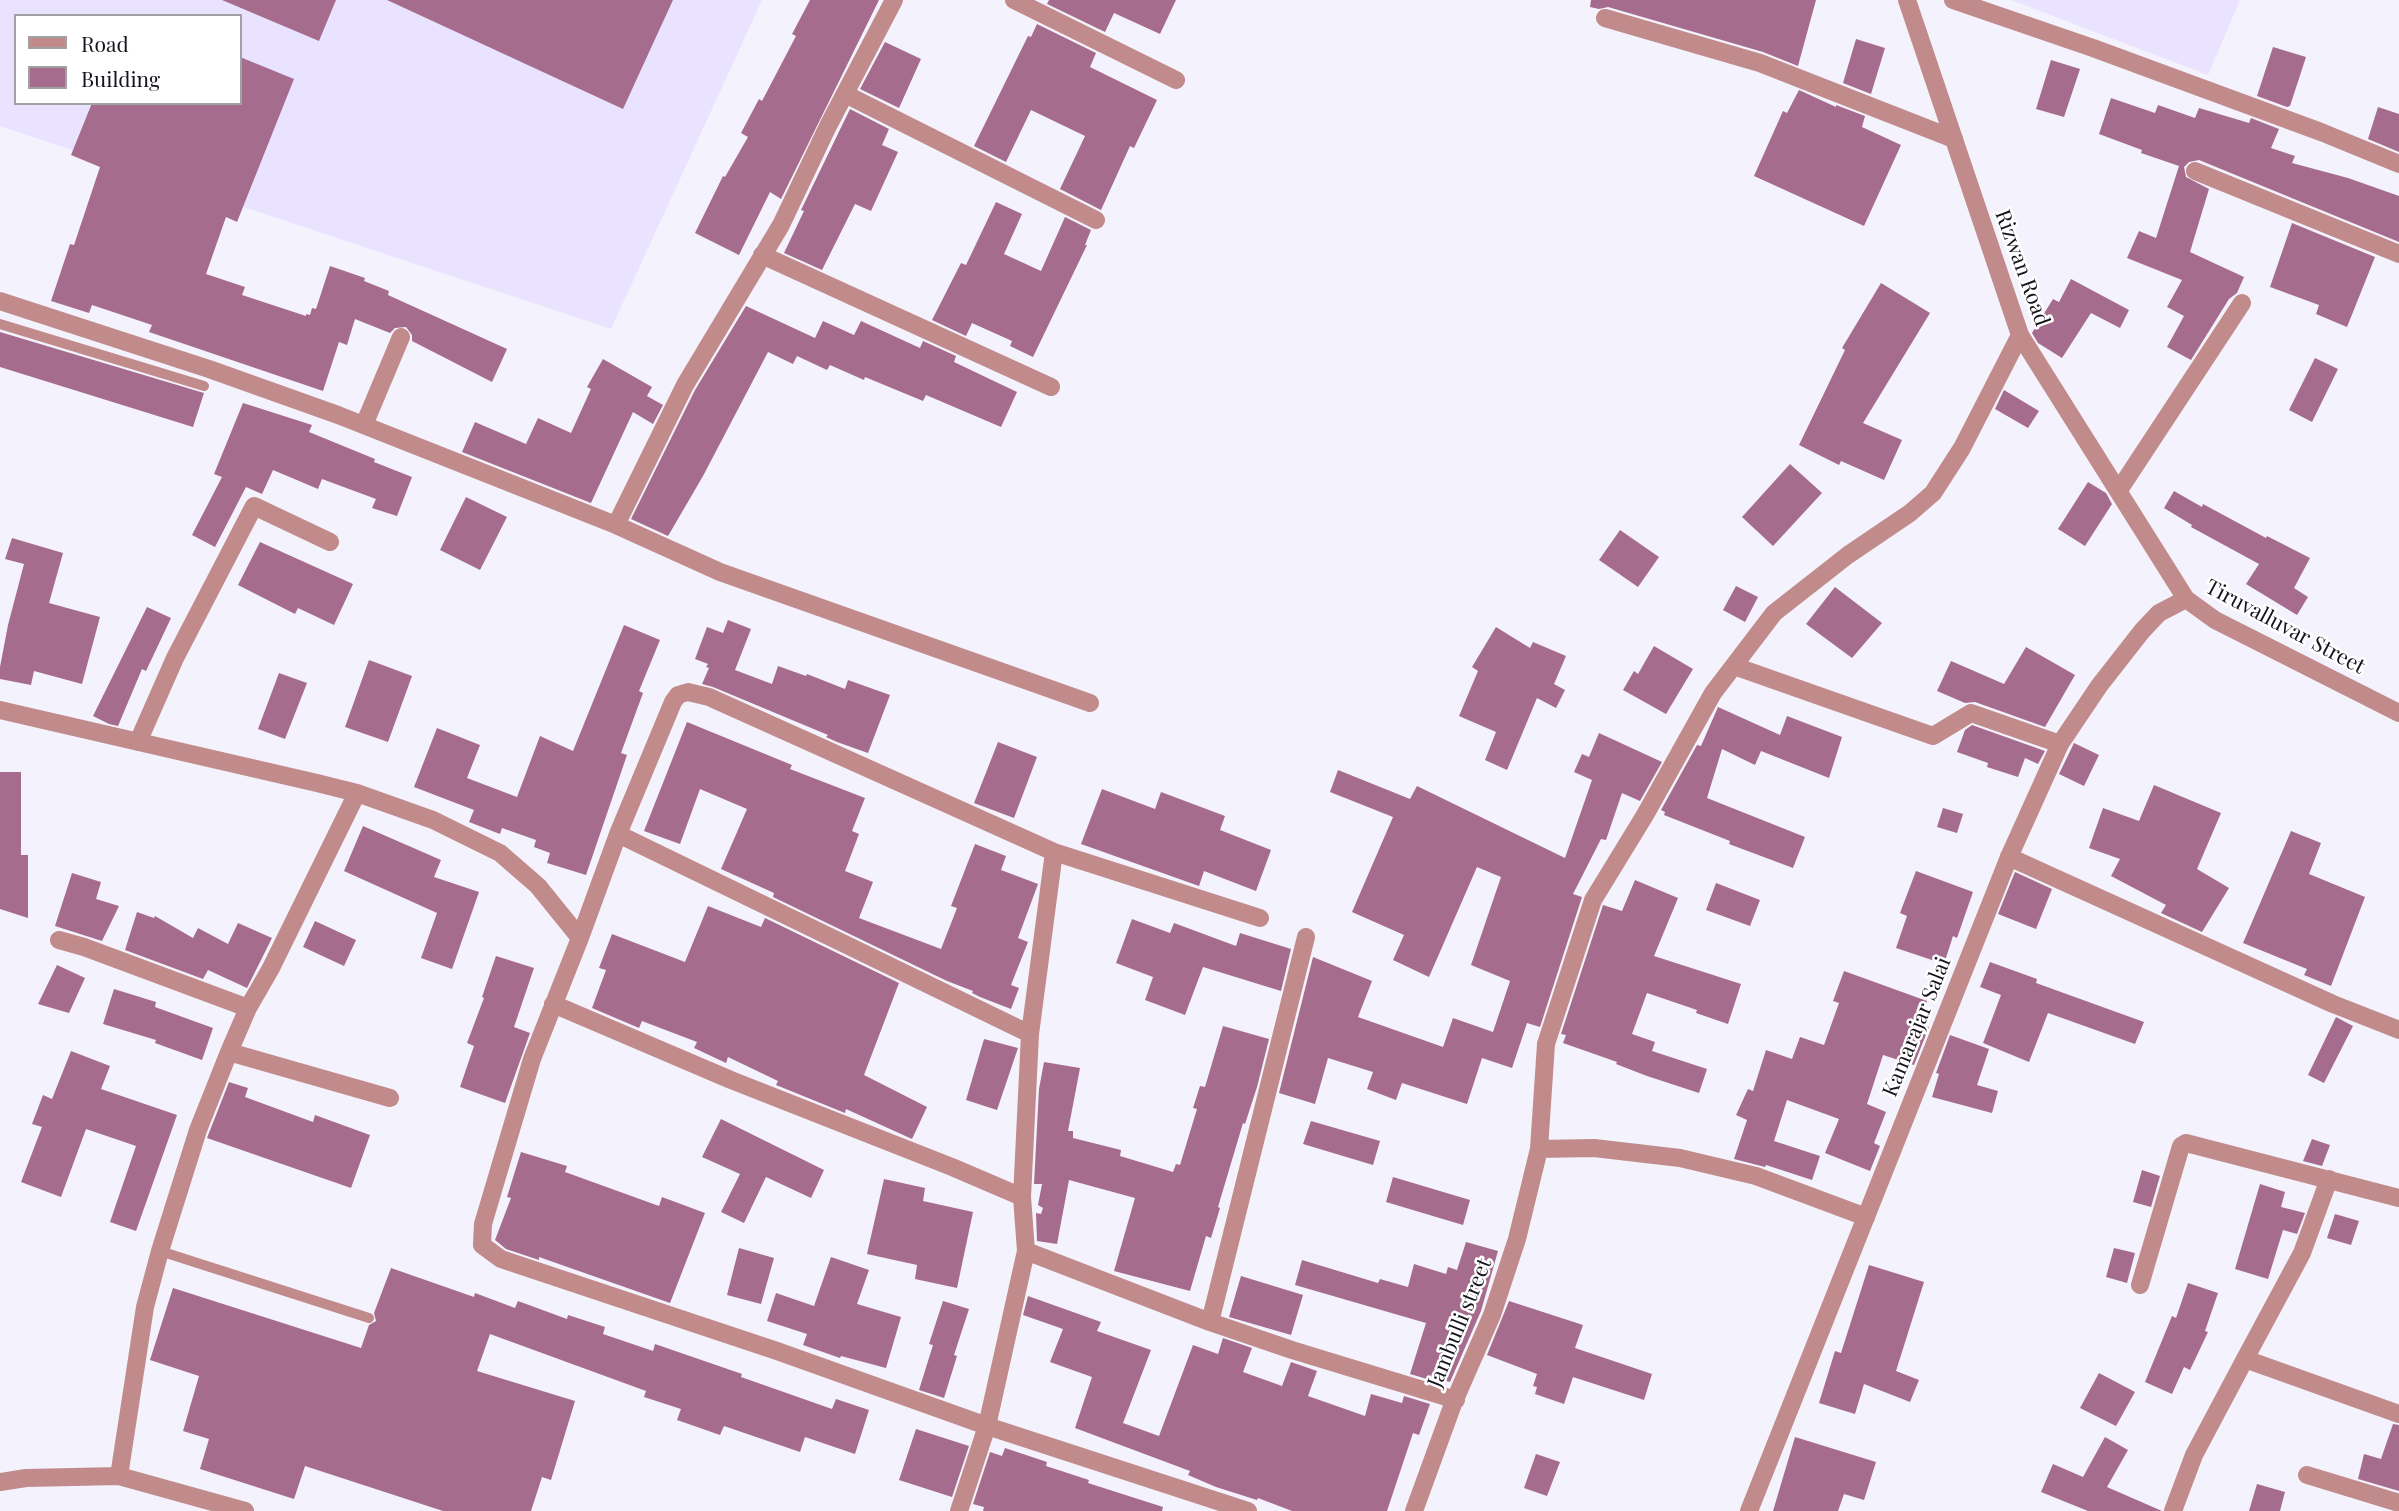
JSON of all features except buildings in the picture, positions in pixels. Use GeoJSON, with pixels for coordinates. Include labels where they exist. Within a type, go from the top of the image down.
{"type":"FeatureCollection","features":[{"type":"Feature","properties":{"kind":"street"},"geometry":{"type":"LineString","coordinates":[[616,526],[685,385],[781,225],[894,0]]}},
{"type":"Feature","properties":{"kind":"street"},"geometry":{"type":"LineString","coordinates":[[1014,0],[1176,80]]}},
{"type":"Feature","properties":{"kind":"street","name":"Rizwan Road"},"geometry":{"type":"LineString","coordinates":[[1907,0],[2020,335],[2186,600]]}},
{"type":"Feature","properties":{"kind":"street"},"geometry":{"type":"LineString","coordinates":[[1953,0],[2271,113],[2399,164]]}},
{"type":"Feature","properties":{"kind":"street"},"geometry":{"type":"LineString","coordinates":[[1605,18],[1760,62],[1954,139]]}},
{"type":"Feature","properties":{"kind":"street"},"geometry":{"type":"LineString","coordinates":[[845,94],[1096,220]]}},
{"type":"Feature","properties":{"kind":"street"},"geometry":{"type":"LineString","coordinates":[[2195,171],[2399,254]]}},
{"type":"Feature","properties":{"kind":"street"},"geometry":{"type":"LineString","coordinates":[[762,255],[1051,387]]}},
{"type":"Feature","properties":{"kind":"street"},"geometry":{"type":"LineString","coordinates":[[0,301],[195,365],[364,425],[616,526],[720,572],[1090,703]]}},
{"type":"Feature","properties":{"kind":"street"},"geometry":{"type":"LineString","coordinates":[[2119,490],[2242,303]]}},
{"type":"Feature","properties":{"kind":"street","name":"Jambulli street"},"geometry":{"type":"LineString","coordinates":[[1414,1511],[1453,1404],[1492,1315],[1517,1239],[1539,1149],[1546,1044],[1593,900],[1645,815],[1713,693],[1774,614],[1848,555],[1910,513],[1933,493],[1962,448],[2020,335]]}},
{"type":"Feature","properties":{"kind":"street"},"geometry":{"type":"LineString","coordinates":[[364,425],[401,337]]}},
{"type":"Feature","properties":{"kind":"street"},"geometry":{"type":"LineString","coordinates":[[138,742],[175,658],[254,506],[330,542]]}},
{"type":"Feature","properties":{"kind":"street","name":"Tiruvalluvar Street"},"geometry":{"type":"LineString","coordinates":[[2186,600],[2215,620],[2398,709]]}},
{"type":"Feature","properties":{"kind":"street","name":"Kamarajar Salai"},"geometry":{"type":"LineString","coordinates":[[1749,1511],[2009,857],[2060,744],[2099,686],[2142,631],[2159,613],[2186,600]]}},
{"type":"Feature","properties":{"kind":"street"},"geometry":{"type":"LineString","coordinates":[[1734,666],[1933,736],[1971,712],[2060,744]]}},
{"type":"Feature","properties":{"kind":"street"},"geometry":{"type":"LineString","coordinates":[[1248,1511],[986,1426],[777,1351],[501,1259],[482,1245],[483,1224],[532,1059],[618,834],[678,695],[688,692],[709,698],[1054,852],[1260,918]]}},
{"type":"Feature","properties":{"kind":"street"},"geometry":{"type":"LineString","coordinates":[[0,710],[357,793],[433,820],[500,853],[538,886],[580,939]]}},
{"type":"Feature","properties":{"kind":"street"},"geometry":{"type":"LineString","coordinates":[[118,1476],[145,1307],[198,1130],[248,1008],[271,968],[357,793]]}},
{"type":"Feature","properties":{"kind":"street"},"geometry":{"type":"LineString","coordinates":[[618,834],[1030,1034]]}},
{"type":"Feature","properties":{"kind":"street"},"geometry":{"type":"LineString","coordinates":[[959,1511],[986,1426],[1026,1251],[1022,1197],[1030,1034],[1054,852]]}},
{"type":"Feature","properties":{"kind":"street"},"geometry":{"type":"LineString","coordinates":[[2009,857],[2333,1004],[2399,1030]]}},
{"type":"Feature","properties":{"kind":"street"},"geometry":{"type":"LineString","coordinates":[[1210,1322],[1306,937]]}},
{"type":"Feature","properties":{"kind":"street"},"geometry":{"type":"LineString","coordinates":[[59,940],[248,1008]]}},
{"type":"Feature","properties":{"kind":"street"},"geometry":{"type":"LineString","coordinates":[[554,1004],[731,1080],[1022,1197]]}},
{"type":"Feature","properties":{"kind":"street"},"geometry":{"type":"LineString","coordinates":[[229,1052],[390,1098]]}},
{"type":"Feature","properties":{"kind":"street"},"geometry":{"type":"LineString","coordinates":[[2140,1285],[2181,1146],[2186,1143],[2399,1198]]}},
{"type":"Feature","properties":{"kind":"street"},"geometry":{"type":"LineString","coordinates":[[1539,1149],[1594,1149],[1680,1158],[1756,1176],[1866,1217]]}},
{"type":"Feature","properties":{"kind":"street"},"geometry":{"type":"LineString","coordinates":[[2173,1511],[2194,1455],[2302,1253],[2329,1179]]}},
{"type":"Feature","properties":{"kind":"street"},"geometry":{"type":"LineString","coordinates":[[1026,1251],[1210,1322],[1456,1400]]}},
{"type":"Feature","properties":{"kind":"street"},"geometry":{"type":"LineString","coordinates":[[2245,1359],[2399,1414]]}},
{"type":"Feature","properties":{"kind":"street"},"geometry":{"type":"LineString","coordinates":[[2306,1475],[2399,1503]]}},
{"type":"Feature","properties":{"kind":"street"},"geometry":{"type":"LineString","coordinates":[[0,1482],[26,1478],[118,1476],[245,1511]]}},
{"type":"Feature","properties":{"kind":"lane"},"geometry":{"type":"LineString","coordinates":[[0,324],[204,386]]}},
{"type":"Feature","properties":{"kind":"lane"},"geometry":{"type":"LineString","coordinates":[[160,1251],[369,1318]]}},
{"type":"Feature","properties":{"kind":"shaded area"},"geometry":{"type":"Polygon","coordinates":[[[0,0],[762,0],[611,329],[0,126],[0,0]]]}},
{"type":"Feature","properties":{"kind":"shaded area"},"geometry":{"type":"Polygon","coordinates":[[[2011,0],[2240,0],[2208,75],[2011,0]]]}}]}
